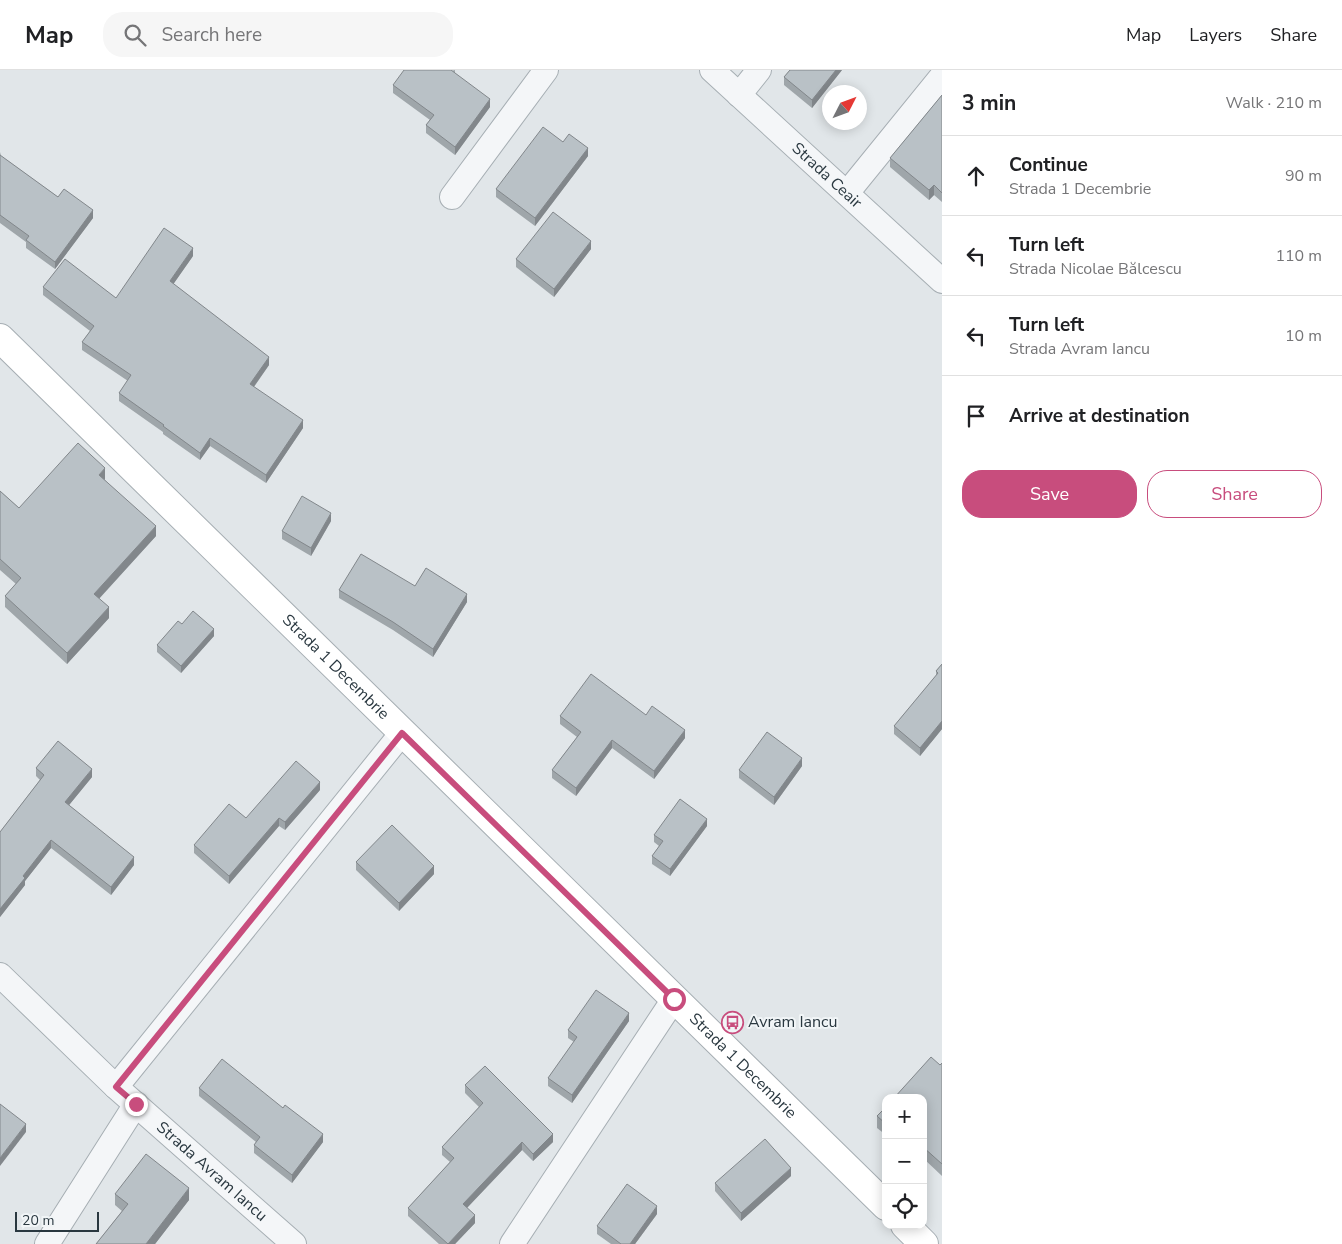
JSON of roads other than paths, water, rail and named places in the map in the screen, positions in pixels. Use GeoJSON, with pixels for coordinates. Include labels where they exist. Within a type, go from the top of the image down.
{"type":"FeatureCollection","features":[{"type":"Feature","properties":{"kind":"main road","name":"Strada 1 Decembrie"},"geometry":{"type":"LineString","coordinates":[[0,338],[882,1202]]}},
{"type":"Feature","properties":{"kind":"main road"},"geometry":{"type":"LineString","coordinates":[[909,1229],[924,1244]]}},
{"type":"Feature","properties":{"kind":"street"},"geometry":{"type":"LineString","coordinates":[[452,197],[546,70]]}},
{"type":"Feature","properties":{"kind":"street","name":"Strada Ceair"},"geometry":{"type":"LineString","coordinates":[[712,70],[942,281]]}},
{"type":"Feature","properties":{"kind":"street"},"geometry":{"type":"LineString","coordinates":[[739,94],[759,70]]}},
{"type":"Feature","properties":{"kind":"street"},"geometry":{"type":"LineString","coordinates":[[847,194],[942,76]]}},
{"type":"Feature","properties":{"kind":"street"},"geometry":{"type":"LineString","coordinates":[[116,1087],[402,733]]}},
{"type":"Feature","properties":{"kind":"street","name":"Strada Avram Iancu"},"geometry":{"type":"LineString","coordinates":[[0,975],[116,1087],[294,1244]]}},
{"type":"Feature","properties":{"kind":"street"},"geometry":{"type":"LineString","coordinates":[[512,1244],[674,999]]}},
{"type":"Feature","properties":{"kind":"street"},"geometry":{"type":"LineString","coordinates":[[48,1244],[136,1104]]}},
{"type":"Feature","properties":{"kind":"place","name":"Avram Iancu"},"geometry":{"type":"Point","coordinates":[732,1022]}}]}
